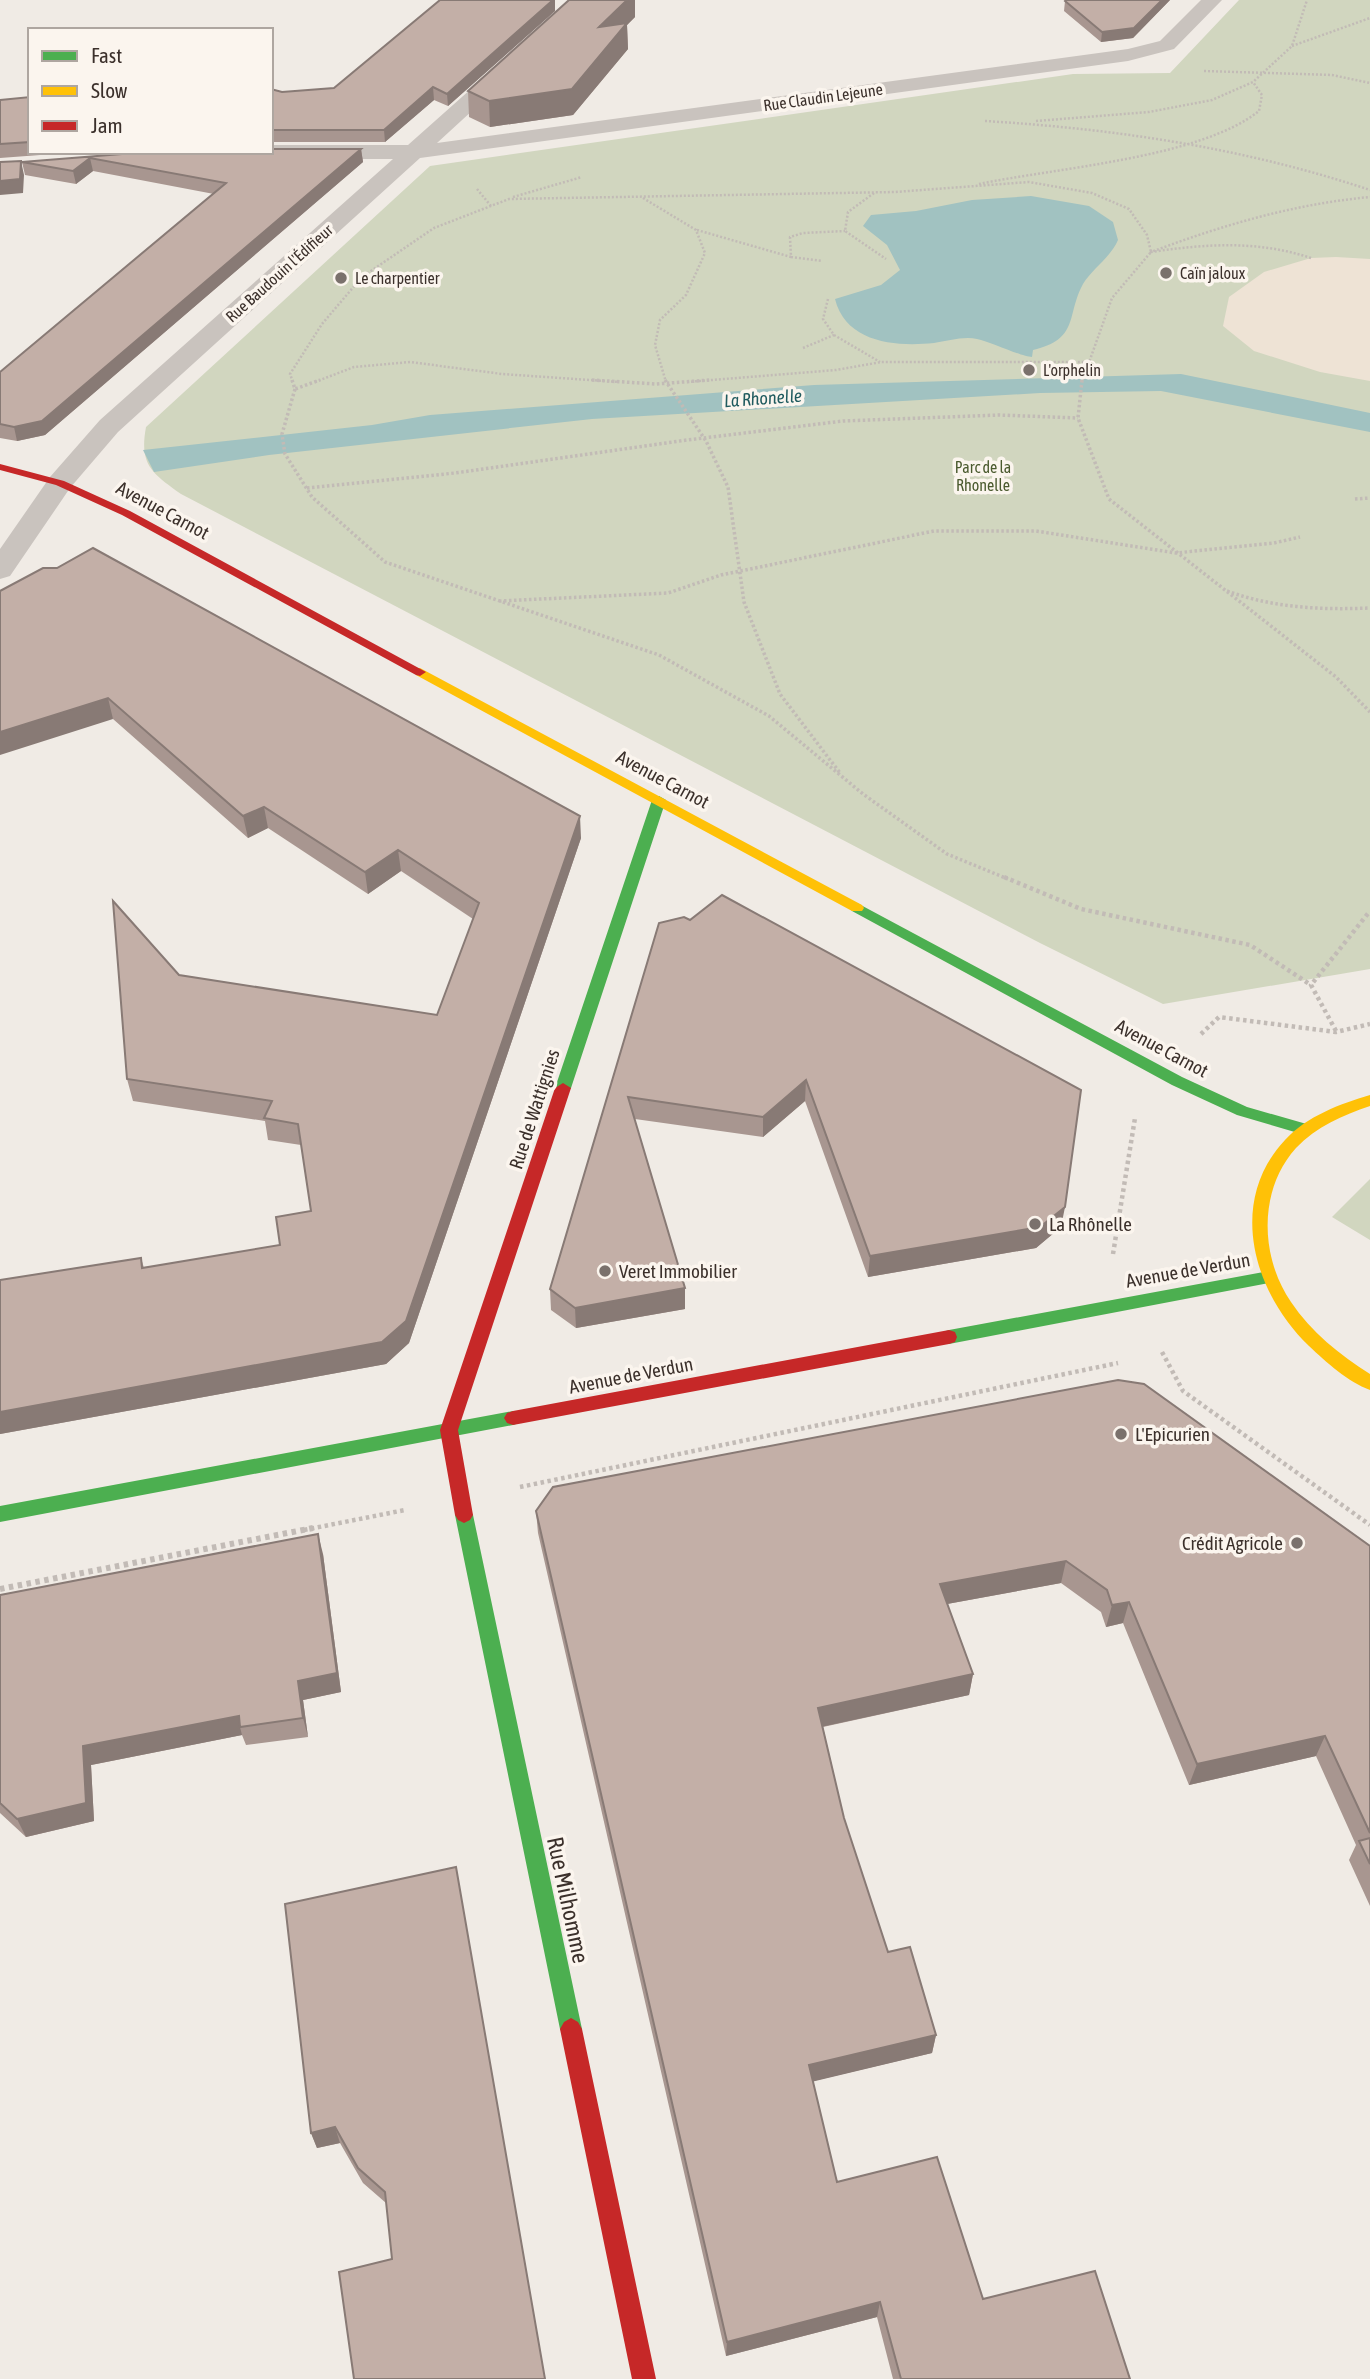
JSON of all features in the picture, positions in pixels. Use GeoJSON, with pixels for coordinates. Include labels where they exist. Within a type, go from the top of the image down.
{"type":"FeatureCollection","features":[{"type":"Feature","properties":{"kind":"street","name":"Rue Baudouin l'Édifieur"},"geometry":{"type":"LineString","coordinates":[[0,570],[60,483],[109,426],[583,0]]}},
{"type":"Feature","properties":{"kind":"street","name":"Rue Claudin Lejeune"},"geometry":{"type":"LineString","coordinates":[[273,152],[415,152],[1128,55],[1167,45],[1212,0]]}},
{"type":"Feature","properties":{"kind":"street","name":"Avenue Carnot"},"geometry":{"type":"LineString","coordinates":[[0,467],[60,483],[127,513],[1177,1081],[1242,1111],[1305,1129]]}},
{"type":"Feature","properties":{"kind":"street","name":"Rue de Wattignies"},"geometry":{"type":"LineString","coordinates":[[449,1430],[659,800]]}},
{"type":"Feature","properties":{"kind":"street"},"geometry":{"type":"LineString","coordinates":[[1370,1100],[1347,1106],[1305,1129],[1277,1158],[1261,1193],[1258,1234],[1269,1277],[1285,1306],[1308,1334],[1336,1359],[1370,1383]]}},
{"type":"Feature","properties":{"kind":"street","name":"Avenue de Verdun"},"geometry":{"type":"LineString","coordinates":[[0,1514],[1269,1277]]}},
{"type":"Feature","properties":{"kind":"street","name":"Rue Milhomme"},"geometry":{"type":"LineString","coordinates":[[449,1430],[461,1499],[644,2379]]}},
{"type":"Feature","properties":{"kind":"path"},"geometry":{"type":"LineString","coordinates":[[1292,46],[1307,0]]}},
{"type":"Feature","properties":{"kind":"path"},"geometry":{"type":"LineString","coordinates":[[1018,123],[1149,112],[1212,100],[1253,82],[1292,46],[1370,18]]}},
{"type":"Feature","properties":{"kind":"path"},"geometry":{"type":"LineString","coordinates":[[1128,55],[1177,70],[1332,75],[1370,83]]}},
{"type":"Feature","properties":{"kind":"path"},"geometry":{"type":"LineString","coordinates":[[967,187],[1189,143],[1240,126],[1259,111],[1262,95],[1253,82]]}},
{"type":"Feature","properties":{"kind":"path"},"geometry":{"type":"LineString","coordinates":[[981,121],[1070,126],[1189,143],[1322,173],[1370,190]]}},
{"type":"Feature","properties":{"kind":"path"},"geometry":{"type":"LineString","coordinates":[[584,177],[509,199],[434,228],[362,277],[322,324],[290,374],[295,389],[282,433],[285,454],[312,497],[385,562],[659,655],[769,716],[846,780],[947,854],[1081,909],[1250,945],[1311,985],[1336,1032]]}},
{"type":"Feature","properties":{"kind":"path"},"geometry":{"type":"LineString","coordinates":[[509,199],[875,192],[1029,182],[1092,193],[1129,209],[1147,235],[1151,252]]}},
{"type":"Feature","properties":{"kind":"path"},"geometry":{"type":"LineString","coordinates":[[845,231],[843,222],[847,211],[875,192]]}},
{"type":"Feature","properties":{"kind":"path"},"geometry":{"type":"LineString","coordinates":[[1370,197],[1323,200],[1246,217],[1151,252],[1112,298],[1085,362],[1078,418],[1109,499],[1336,677],[1370,712]]}},
{"type":"Feature","properties":{"kind":"path"},"geometry":{"type":"LineString","coordinates":[[643,198],[696,230],[791,257],[821,261]]}},
{"type":"Feature","properties":{"kind":"path"},"geometry":{"type":"LineString","coordinates":[[696,230],[705,253],[686,295],[660,320],[655,345],[666,383],[684,413],[702,435],[728,487],[737,571],[744,602],[780,694],[846,780]]}},
{"type":"Feature","properties":{"kind":"path"},"geometry":{"type":"LineString","coordinates":[[791,257],[790,237],[803,233],[845,231],[886,259]]}},
{"type":"Feature","properties":{"kind":"path"},"geometry":{"type":"LineString","coordinates":[[1151,252],[1233,242],[1283,247],[1311,258]]}},
{"type":"Feature","properties":{"kind":"path"},"geometry":{"type":"LineString","coordinates":[[828,299],[823,319],[834,335],[881,362]]}},
{"type":"Feature","properties":{"kind":"path"},"geometry":{"type":"LineString","coordinates":[[803,348],[834,335]]}},
{"type":"Feature","properties":{"kind":"path"},"geometry":{"type":"LineString","coordinates":[[295,389],[354,367],[410,362],[502,374],[666,383],[836,370],[881,362],[1085,362]]}},
{"type":"Feature","properties":{"kind":"path"},"geometry":{"type":"LineString","coordinates":[[307,488],[454,473],[702,435],[895,417],[1078,418]]}},
{"type":"Feature","properties":{"kind":"path"},"geometry":{"type":"LineString","coordinates":[[1355,499],[1370,498]]}},
{"type":"Feature","properties":{"kind":"path"},"geometry":{"type":"LineString","coordinates":[[497,601],[668,593],[737,571],[934,531],[1036,531],[1176,553],[1274,543],[1300,537]]}},
{"type":"Feature","properties":{"kind":"path"},"geometry":{"type":"LineString","coordinates":[[1220,588],[1252,601],[1306,610],[1370,608]]}},
{"type":"Feature","properties":{"kind":"path"},"geometry":{"type":"LineString","coordinates":[[1311,985],[1370,911]]}},
{"type":"Feature","properties":{"kind":"path"},"geometry":{"type":"LineString","coordinates":[[1219,1017],[1336,1032],[1370,1024]]}},
{"type":"Feature","properties":{"kind":"path"},"geometry":{"type":"LineString","coordinates":[[1111,1251],[1137,1108]]}},
{"type":"Feature","properties":{"kind":"path"},"geometry":{"type":"LineString","coordinates":[[1150,1357],[1163,1354]]}},
{"type":"Feature","properties":{"kind":"path"},"geometry":{"type":"LineString","coordinates":[[0,1589],[461,1499],[1123,1362]]}},
{"type":"Feature","properties":{"kind":"path"},"geometry":{"type":"LineString","coordinates":[[1183,1391],[1370,1525]]}},
{"type":"Feature","properties":{"kind":"green space","name":"Parc de la Rhonelle"},"geometry":{"type":"Polygon","coordinates":[[[1239,0],[1370,0],[1370,969],[1163,1004],[1040,943],[181,494],[155,474],[146,459],[146,427],[430,166],[1073,74],[1170,73],[1239,0]]]}},
{"type":"Feature","properties":{"kind":"green space"},"geometry":{"type":"Polygon","coordinates":[[[1370,1179],[1370,1240],[1332,1217],[1370,1179]]]}},
{"type":"Feature","properties":{"kind":"shaded area"},"geometry":{"type":"Polygon","coordinates":[[[1311,258],[1370,259],[1370,381],[1320,372],[1254,351],[1223,326],[1229,297],[1264,272],[1311,258]]]}},
{"type":"Feature","properties":{"kind":"water"},"geometry":{"type":"Polygon","coordinates":[[[1031,196],[1089,206],[1113,222],[1118,240],[1083,284],[1065,332],[1048,345],[1033,350],[1032,357],[972,338],[919,344],[874,339],[850,325],[841,314],[835,299],[881,285],[900,270],[887,245],[863,226],[871,215],[916,211],[972,200],[1031,196]]]}},
{"type":"Feature","properties":{"kind":"water","name":"La Rhonelle"},"geometry":{"type":"Polygon","coordinates":[[[1181,374],[1370,413],[1370,432],[1161,391],[1040,393],[592,419],[269,455],[154,472],[143,450],[372,425],[430,415],[814,385],[1181,374]]]}},
{"type":"Feature","properties":{"kind":"building"},"geometry":{"type":"Polygon","coordinates":[[[440,0],[553,0],[447,94],[433,87],[384,130],[273,130],[273,90],[282,92],[334,88],[440,0]]]}},
{"type":"Feature","properties":{"kind":"building"},"geometry":{"type":"Polygon","coordinates":[[[569,0],[627,0],[599,27],[627,23],[572,89],[489,101],[468,91],[569,0]]]}},
{"type":"Feature","properties":{"kind":"building"},"geometry":{"type":"Polygon","coordinates":[[[1066,0],[1162,0],[1134,28],[1102,32],[1066,0]]]}},
{"type":"Feature","properties":{"kind":"building"},"geometry":{"type":"Polygon","coordinates":[[[28,97],[28,142],[0,144],[0,100],[28,97]]]}},
{"type":"Feature","properties":{"kind":"building"},"geometry":{"type":"Polygon","coordinates":[[[273,149],[361,149],[42,421],[14,427],[0,424],[0,372],[226,183],[90,158],[73,171],[22,162],[122,154],[273,154],[273,149]]]}},
{"type":"Feature","properties":{"kind":"building"},"geometry":{"type":"Polygon","coordinates":[[[21,161],[20,179],[0,181],[0,162],[21,161]]]}},
{"type":"Feature","properties":{"kind":"building"},"geometry":{"type":"Polygon","coordinates":[[[93,548],[580,816],[406,1321],[382,1342],[0,1412],[0,1280],[141,1258],[142,1268],[280,1245],[276,1217],[311,1211],[298,1124],[264,1118],[272,1101],[127,1079],[113,901],[179,975],[437,1015],[479,903],[398,850],[365,872],[264,807],[243,816],[108,698],[0,732],[0,591],[43,568],[57,568],[93,548]]]}},
{"type":"Feature","properties":{"kind":"building"},"geometry":{"type":"Polygon","coordinates":[[[722,895],[1081,1090],[1065,1207],[1040,1227],[870,1256],[806,1080],[763,1117],[628,1097],[685,1288],[575,1308],[550,1289],[659,923],[684,917],[690,920],[722,895]]]}},
{"type":"Feature","properties":{"kind":"building"},"geometry":{"type":"Polygon","coordinates":[[[1118,1380],[1144,1384],[1370,1546],[1370,1833],[1325,1736],[1197,1764],[1129,1602],[1112,1605],[1107,1590],[1066,1561],[940,1584],[973,1674],[818,1708],[844,1818],[888,1952],[910,1947],[936,2035],[809,2065],[837,2182],[937,2157],[983,2299],[1095,2271],[1130,2379],[901,2379],[880,2302],[727,2342],[536,1511],[553,1487],[1118,1380]]]}},
{"type":"Feature","properties":{"kind":"building"},"geometry":{"type":"Polygon","coordinates":[[[318,1534],[337,1673],[298,1681],[303,1718],[240,1727],[239,1716],[83,1746],[86,1803],[17,1819],[0,1803],[0,1595],[318,1534]]]}},
{"type":"Feature","properties":{"kind":"building"},"geometry":{"type":"Polygon","coordinates":[[[1370,1838],[1370,1864],[1359,1841],[1370,1838]]]}},
{"type":"Feature","properties":{"kind":"building"},"geometry":{"type":"Polygon","coordinates":[[[456,1867],[545,2379],[354,2379],[339,2272],[392,2259],[385,2192],[358,2168],[335,2127],[311,2133],[285,1904],[456,1867]]]}},
{"type":"Feature","properties":{"kind":"traffic: fast"},"geometry":{"type":"LineString","coordinates":[[563,1088],[659,800]]}},
{"type":"Feature","properties":{"kind":"traffic: fast"},"geometry":{"type":"LineString","coordinates":[[857,908],[1177,1081],[1242,1111],[1305,1129]]}},
{"type":"Feature","properties":{"kind":"traffic: fast"},"geometry":{"type":"LineString","coordinates":[[949,1337],[1269,1277]]}},
{"type":"Feature","properties":{"kind":"traffic: fast"},"geometry":{"type":"LineString","coordinates":[[0,1514],[513,1418]]}},
{"type":"Feature","properties":{"kind":"traffic: fast"},"geometry":{"type":"LineString","coordinates":[[464,1515],[571,2029]]}},
{"type":"Feature","properties":{"kind":"traffic: slow"},"geometry":{"type":"LineString","coordinates":[[420,672],[857,908]]}},
{"type":"Feature","properties":{"kind":"traffic: slow"},"geometry":{"type":"LineString","coordinates":[[1370,1100],[1326,1118],[1291,1143],[1276,1163],[1266,1185],[1260,1209],[1259,1233],[1271,1282],[1284,1305],[1302,1328],[1323,1348],[1370,1383]]}},
{"type":"Feature","properties":{"kind":"traffic: jam"},"geometry":{"type":"LineString","coordinates":[[0,467],[60,483],[126,513],[420,672]]}},
{"type":"Feature","properties":{"kind":"traffic: jam"},"geometry":{"type":"LineString","coordinates":[[464,1515],[449,1430],[563,1088]]}},
{"type":"Feature","properties":{"kind":"traffic: jam"},"geometry":{"type":"LineString","coordinates":[[513,1418],[949,1337]]}},
{"type":"Feature","properties":{"kind":"traffic: jam"},"geometry":{"type":"LineString","coordinates":[[571,2029],[644,2379]]}},
{"type":"Feature","properties":{"kind":"place","name":"Caïn jaloux"},"geometry":{"type":"Point","coordinates":[1166,273]}},
{"type":"Feature","properties":{"kind":"place","name":"Le charpentier"},"geometry":{"type":"Point","coordinates":[341,278]}},
{"type":"Feature","properties":{"kind":"place","name":"L'orphelin"},"geometry":{"type":"Point","coordinates":[1029,370]}},
{"type":"Feature","properties":{"kind":"place","name":"La Rhônelle"},"geometry":{"type":"Point","coordinates":[1035,1224]}},
{"type":"Feature","properties":{"kind":"place","name":"Veret Immobilier"},"geometry":{"type":"Point","coordinates":[605,1271]}},
{"type":"Feature","properties":{"kind":"place","name":"L'Epicurien"},"geometry":{"type":"Point","coordinates":[1121,1434]}},
{"type":"Feature","properties":{"kind":"place","name":"Crédit Agricole"},"geometry":{"type":"Point","coordinates":[1297,1543]}}]}
